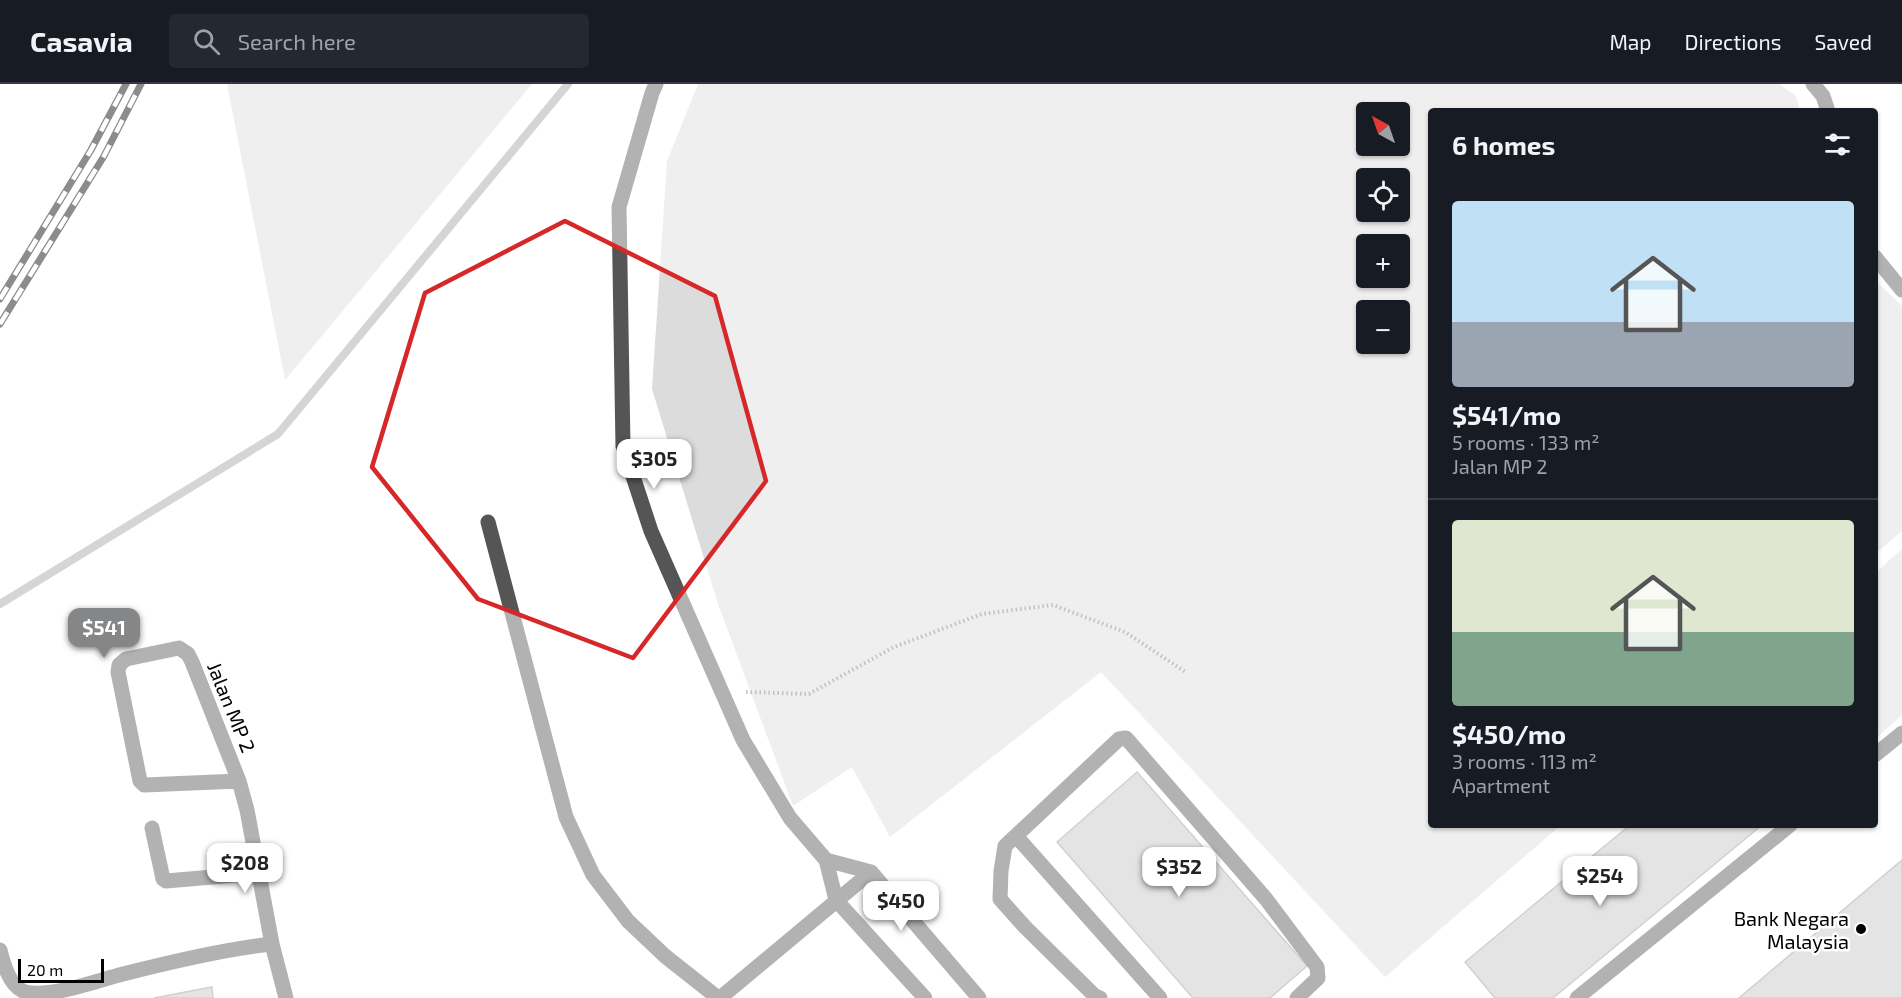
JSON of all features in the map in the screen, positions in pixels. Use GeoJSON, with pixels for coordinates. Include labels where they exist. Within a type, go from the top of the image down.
{"type":"FeatureCollection","features":[{"type":"Feature","properties":{"kind":"street"},"geometry":{"type":"LineString","coordinates":[[656,84],[619,207],[623,446],[651,531],[743,740],[790,818],[826,860],[836,900],[925,998]]}},
{"type":"Feature","properties":{"kind":"street"},"geometry":{"type":"LineString","coordinates":[[1813,84],[1823,96],[1827,108]]}},
{"type":"Feature","properties":{"kind":"street"},"geometry":{"type":"LineString","coordinates":[[1878,261],[1902,290]]}},
{"type":"Feature","properties":{"kind":"street"},"geometry":{"type":"LineString","coordinates":[[488,522],[566,817],[593,875],[628,921],[665,956],[719,998],[871,872]]}},
{"type":"Feature","properties":{"kind":"street","name":"Jalan MP 2"},"geometry":{"type":"LineString","coordinates":[[239,781],[144,785],[140,781],[117,672],[119,665],[126,659],[179,648],[188,654],[239,781],[247,810],[272,944],[286,998]]}},
{"type":"Feature","properties":{"kind":"street"},"geometry":{"type":"LineString","coordinates":[[1878,753],[1902,733]]}},
{"type":"Feature","properties":{"kind":"street"},"geometry":{"type":"LineString","coordinates":[[1100,998],[1095,996],[1025,927],[1000,899],[1001,871],[1005,846],[1119,739],[1126,738],[1266,899],[1317,968],[1318,978],[1296,998]]}},
{"type":"Feature","properties":{"kind":"street"},"geometry":{"type":"LineString","coordinates":[[152,828],[163,879],[166,881],[258,873]]}},
{"type":"Feature","properties":{"kind":"street"},"geometry":{"type":"LineString","coordinates":[[1577,998],[1786,828]]}},
{"type":"Feature","properties":{"kind":"street"},"geometry":{"type":"LineString","coordinates":[[1016,836],[1160,998]]}},
{"type":"Feature","properties":{"kind":"street"},"geometry":{"type":"LineString","coordinates":[[826,860],[871,872],[979,998]]}},
{"type":"Feature","properties":{"kind":"street"},"geometry":{"type":"LineString","coordinates":[[0,950],[5,971],[22,991],[45,995],[123,974],[241,947],[272,944]]}},
{"type":"Feature","properties":{"kind":"path"},"geometry":{"type":"LineString","coordinates":[[722,690],[765,694],[809,694],[894,647],[982,614],[1053,605],[1125,632],[1187,673]]}},
{"type":"Feature","properties":{"kind":"highlighted area"},"geometry":{"type":"Polygon","coordinates":[[[565,221],[715,296],[766,481],[633,658],[478,599],[372,467],[425,293],[565,221]]]}},
{"type":"Feature","properties":{"kind":"shaded area"},"geometry":{"type":"Polygon","coordinates":[[[227,84],[532,84],[285,380],[227,84]]]}},
{"type":"Feature","properties":{"kind":"shaded area"},"geometry":{"type":"Polygon","coordinates":[[[698,84],[1779,84],[1796,96],[1799,108],[1428,108],[1428,828],[1558,828],[1385,977],[1101,672],[890,837],[852,767],[793,806],[718,604],[652,389],[667,161],[698,84]]]}},
{"type":"Feature","properties":{"kind":"shaded area"},"geometry":{"type":"Polygon","coordinates":[[[1878,283],[1902,306],[1902,531],[1878,551],[1878,283]]]}},
{"type":"Feature","properties":{"kind":"shaded area"},"geometry":{"type":"Polygon","coordinates":[[[1902,549],[1902,715],[1878,736],[1878,570],[1902,549]]]}},
{"type":"Feature","properties":{"kind":"building"},"geometry":{"type":"Polygon","coordinates":[[[1137,772],[1307,966],[1270,998],[1193,998],[1057,842],[1137,772]]]}},
{"type":"Feature","properties":{"kind":"building"},"geometry":{"type":"Polygon","coordinates":[[[1626,828],[1758,828],[1553,998],[1495,998],[1465,962],[1626,828]]]}},
{"type":"Feature","properties":{"kind":"building","name":"Bank Negara Malaysia"},"geometry":{"type":"Polygon","coordinates":[[[1902,860],[1902,998],[1739,998],[1902,860]]]}},
{"type":"Feature","properties":{"kind":"building"},"geometry":{"type":"Polygon","coordinates":[[[212,987],[213,998],[154,998],[212,987]]]}},
{"type":"Feature","properties":{"kind":"waterway"},"geometry":{"type":"LineString","coordinates":[[0,604],[278,434],[568,84]]}},
{"type":"Feature","properties":{"kind":"railway"},"geometry":{"type":"LineString","coordinates":[[0,299],[91,150],[126,84]]}},
{"type":"Feature","properties":{"kind":"railway"},"geometry":{"type":"LineString","coordinates":[[0,324],[104,156],[141,84]]}},
{"type":"Feature","properties":{"kind":"place","name":"Bank Negara Malaysia"},"geometry":{"type":"Point","coordinates":[1861,929]}}]}
